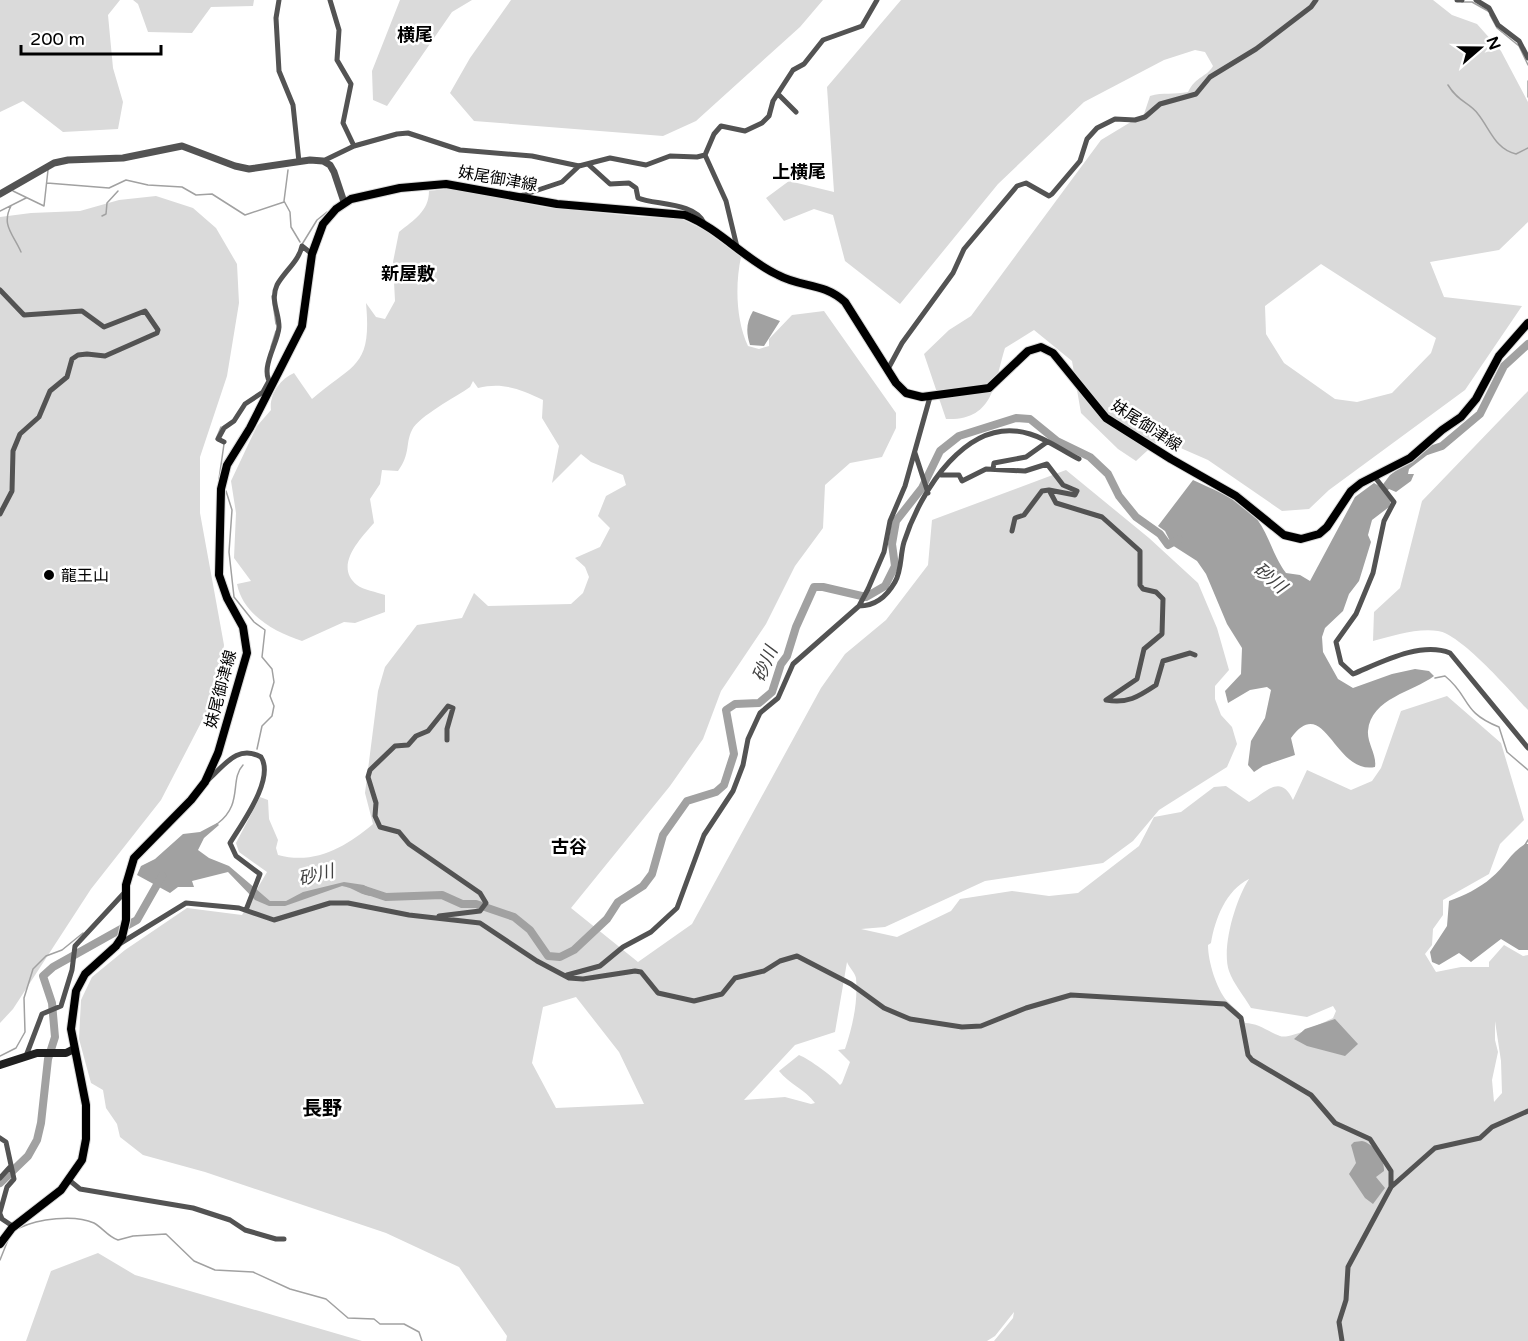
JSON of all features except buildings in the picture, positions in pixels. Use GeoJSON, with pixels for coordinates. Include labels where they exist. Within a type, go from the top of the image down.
{"type":"FeatureCollection","features":[{"type":"Feature","properties":{"kind":"main road","name":"妹尾御津線"},"geometry":{"type":"LineString","coordinates":[[0,1244],[14,1227],[48,1203],[69,1180],[82,1160],[86,1139],[85,1088],[74,1049],[71,1020],[80,981],[93,965],[116,946],[122,937],[126,920],[127,877],[134,858],[191,800],[205,782],[218,753],[247,653],[243,627],[227,598],[219,575],[221,489],[227,465],[302,326],[312,254],[323,224],[344,202],[370,193],[446,184],[581,206],[672,213],[704,224],[778,276],[827,289],[836,294],[845,302],[887,371],[906,393],[930,397],[989,388],[1028,351],[1034,348],[1047,349],[1062,362],[1106,418],[1236,496],[1276,530],[1292,538],[1310,538],[1319,534],[1351,491],[1374,476],[1410,458],[1461,417],[1476,399],[1499,356],[1528,323]]}},
{"type":"Feature","properties":{"kind":"main road"},"geometry":{"type":"LineString","coordinates":[[0,1065],[26,1056],[45,1052],[66,1053],[74,1049]]}},
{"type":"Feature","properties":{"kind":"street"},"geometry":{"type":"LineString","coordinates":[[279,0],[276,18],[279,70],[293,105],[299,162]]}},
{"type":"Feature","properties":{"kind":"street"},"geometry":{"type":"LineString","coordinates":[[330,0],[339,30],[337,60],[351,84],[343,123],[354,146]]}},
{"type":"Feature","properties":{"kind":"street"},"geometry":{"type":"LineString","coordinates":[[737,247],[726,201],[705,155],[717,128],[722,126],[745,131],[762,123],[769,116],[788,76],[804,64],[817,45],[823,40],[857,29],[867,20],[878,0]]}},
{"type":"Feature","properties":{"kind":"street"},"geometry":{"type":"LineString","coordinates":[[887,371],[902,342],[953,273],[964,249],[1017,186],[1026,183],[1049,196],[1080,161],[1087,139],[1097,128],[1114,119],[1135,120],[1145,117],[1160,104],[1196,94],[1210,77],[1263,44],[1311,7],[1316,0]]}},
{"type":"Feature","properties":{"kind":"street"},"geometry":{"type":"LineString","coordinates":[[1476,0],[1489,8],[1498,25],[1519,41],[1528,58]]}},
{"type":"Feature","properties":{"kind":"street"},"geometry":{"type":"LineString","coordinates":[[778,94],[796,112]]}},
{"type":"Feature","properties":{"kind":"street"},"geometry":{"type":"LineString","coordinates":[[0,194],[54,163],[68,160],[123,158],[167,147],[182,146],[249,169],[323,161],[354,146],[396,134],[408,133],[460,150],[532,156],[579,166],[610,158],[646,165],[670,156],[705,155]]}},
{"type":"Feature","properties":{"kind":"street"},"geometry":{"type":"LineString","coordinates":[[323,161],[330,165],[334,172],[344,202]]}},
{"type":"Feature","properties":{"kind":"street"},"geometry":{"type":"LineString","coordinates":[[590,165],[610,184],[629,183],[636,188],[638,198],[665,202],[693,213],[702,219],[704,224]]}},
{"type":"Feature","properties":{"kind":"street"},"geometry":{"type":"LineString","coordinates":[[518,196],[562,182],[579,166]]}},
{"type":"Feature","properties":{"kind":"street"},"geometry":{"type":"LineString","coordinates":[[224,442],[218,440],[220,432],[245,404],[263,392],[271,383],[268,368],[278,330],[274,304],[277,286],[302,246],[312,254]]}},
{"type":"Feature","properties":{"kind":"street"},"geometry":{"type":"LineString","coordinates":[[0,290],[24,315],[82,311],[104,327],[145,311],[158,330],[158,333],[105,356],[87,354],[78,355],[72,359],[68,377],[50,391],[39,417],[20,434],[13,451],[12,491],[0,514]]}},
{"type":"Feature","properties":{"kind":"street"},"geometry":{"type":"LineString","coordinates":[[565,976],[600,966],[623,947],[651,932],[677,908],[704,835],[733,791],[744,765],[748,739],[760,713],[778,698],[798,658],[860,603],[866,593],[880,563],[890,521],[915,453],[930,397]]}},
{"type":"Feature","properties":{"kind":"street"},"geometry":{"type":"LineString","coordinates":[[860,603],[878,601],[895,583],[899,574],[903,544],[927,491],[960,449],[973,440],[992,433],[1017,431],[1047,442],[1078,459]]}},
{"type":"Feature","properties":{"kind":"street"},"geometry":{"type":"LineString","coordinates":[[993,469],[994,463],[1026,457],[1047,442]]}},
{"type":"Feature","properties":{"kind":"street"},"geometry":{"type":"LineString","coordinates":[[915,453],[927,491]]}},
{"type":"Feature","properties":{"kind":"street"},"geometry":{"type":"LineString","coordinates":[[941,475],[959,475],[962,481],[986,469],[1024,471],[1047,464],[1063,485],[1075,489],[1077,493],[1061,494],[1049,490],[1042,491],[1024,515],[1015,518],[1012,531]]}},
{"type":"Feature","properties":{"kind":"street"},"geometry":{"type":"LineString","coordinates":[[1374,476],[1394,502],[1381,530],[1373,573],[1356,614],[1336,642],[1341,663],[1353,674],[1404,654],[1437,650],[1450,653],[1528,748]]}},
{"type":"Feature","properties":{"kind":"street"},"geometry":{"type":"LineString","coordinates":[[1049,490],[1060,507],[1068,507],[1102,517],[1138,548],[1141,556],[1140,585],[1143,589],[1156,592],[1162,599],[1162,634],[1144,649],[1137,679],[1106,700],[1123,702],[1133,699],[1156,686],[1163,661],[1190,653],[1195,655]]}},
{"type":"Feature","properties":{"kind":"street"},"geometry":{"type":"LineString","coordinates":[[438,916],[466,914],[485,907],[480,892],[409,844],[399,832],[380,827],[375,816],[376,803],[368,777],[370,770],[395,746],[408,745],[416,736],[428,731],[448,706],[453,708],[447,729],[447,740]]}},
{"type":"Feature","properties":{"kind":"street"},"geometry":{"type":"LineString","coordinates":[[205,782],[234,756],[251,753],[264,761],[266,775],[262,786],[230,843],[236,856],[260,874],[246,910]]}},
{"type":"Feature","properties":{"kind":"street"},"geometry":{"type":"LineString","coordinates":[[26,1056],[40,1017],[53,1008],[61,1006],[74,948],[125,892]]}},
{"type":"Feature","properties":{"kind":"street"},"geometry":{"type":"LineString","coordinates":[[116,946],[186,903],[246,910],[280,920],[314,907],[348,903],[409,915],[438,916],[487,926],[537,961],[565,976],[583,979],[641,972],[658,993],[694,1001],[722,994],[735,978],[764,971],[780,961],[797,956],[851,984],[884,1008],[910,1019],[962,1028],[981,1026],[1026,1008],[1071,995],[1225,1004],[1241,1018],[1248,1055],[1252,1060],[1311,1095],[1335,1123],[1370,1139],[1391,1171],[1391,1187]]}},
{"type":"Feature","properties":{"kind":"street"},"geometry":{"type":"LineString","coordinates":[[1342,1341],[1339,1322],[1346,1300],[1348,1267],[1391,1187],[1436,1148],[1479,1138],[1492,1127],[1528,1111]]}},
{"type":"Feature","properties":{"kind":"street"},"geometry":{"type":"LineString","coordinates":[[0,1138],[6,1142],[14,1179],[0,1194]]}},
{"type":"Feature","properties":{"kind":"street"},"geometry":{"type":"LineString","coordinates":[[0,1178],[10,1167]]}},
{"type":"Feature","properties":{"kind":"street"},"geometry":{"type":"LineString","coordinates":[[69,1180],[80,1190],[193,1208],[230,1220],[245,1230],[284,1239]]}},
{"type":"Feature","properties":{"kind":"street"},"geometry":{"type":"LineString","coordinates":[[7,1187],[0,1213],[2,1219],[14,1227]]}},
{"type":"Feature","properties":{"kind":"shaded area"},"geometry":{"type":"Polygon","coordinates":[[[0,0],[120,0],[108,15],[113,68],[123,102],[118,129],[63,132],[23,101],[0,112],[0,0]]]}},
{"type":"Feature","properties":{"kind":"shaded area"},"geometry":{"type":"Polygon","coordinates":[[[133,0],[254,0],[253,6],[211,7],[192,33],[148,32],[138,4],[133,0]]]}},
{"type":"Feature","properties":{"kind":"shaded area"},"geometry":{"type":"Polygon","coordinates":[[[400,0],[472,0],[452,12],[387,106],[373,100],[372,71],[400,0]]]}},
{"type":"Feature","properties":{"kind":"shaded area"},"geometry":{"type":"Polygon","coordinates":[[[511,0],[823,0],[800,27],[696,121],[663,136],[474,121],[450,93],[470,58],[511,0]]]}},
{"type":"Feature","properties":{"kind":"shaded area"},"geometry":{"type":"Polygon","coordinates":[[[901,0],[1433,0],[1452,15],[1477,24],[1501,51],[1528,102],[1528,222],[1499,250],[1430,262],[1444,297],[1522,306],[1465,390],[1329,490],[1309,509],[1282,511],[1208,460],[1160,439],[1136,461],[1118,449],[1081,413],[1072,361],[1034,330],[1005,348],[994,387],[983,407],[974,414],[962,418],[946,419],[924,354],[949,330],[971,316],[1101,140],[1144,114],[1150,96],[1188,92],[1194,83],[1213,66],[1205,52],[1195,50],[1164,60],[1084,102],[998,184],[900,304],[845,261],[833,215],[814,209],[784,221],[766,198],[789,181],[834,192],[827,87],[901,0]],[[1321,264],[1265,306],[1266,334],[1284,363],[1335,399],[1357,402],[1392,393],[1431,353],[1436,338],[1321,264]]]}},
{"type":"Feature","properties":{"kind":"shaded area"},"geometry":{"type":"Polygon","coordinates":[[[453,188],[544,207],[643,217],[680,218],[706,231],[741,257],[738,302],[741,325],[748,346],[759,349],[769,346],[769,339],[792,315],[824,311],[896,413],[896,428],[882,457],[850,463],[825,485],[823,528],[795,566],[766,624],[721,691],[703,739],[670,786],[571,908],[638,962],[692,924],[821,688],[845,654],[886,620],[928,565],[932,520],[1066,470],[1149,538],[1198,583],[1217,628],[1229,670],[1215,686],[1215,699],[1221,715],[1232,727],[1237,744],[1227,767],[1159,810],[1133,841],[1103,863],[985,881],[885,927],[861,929],[897,937],[951,911],[960,899],[1012,891],[1049,896],[1078,893],[1139,846],[1154,817],[1181,812],[1214,787],[1226,786],[1249,802],[1267,790],[1278,786],[1283,787],[1293,800],[1307,770],[1351,790],[1372,781],[1381,768],[1401,711],[1447,696],[1501,743],[1524,820],[1500,844],[1489,874],[1443,900],[1443,915],[1433,929],[1432,945],[1425,954],[1436,972],[1461,967],[1489,967],[1489,962],[1504,945],[1523,956],[1528,955],[1528,1341],[994,1341],[1013,1318],[1014,1312],[995,1336],[987,1341],[506,1341],[507,1336],[459,1267],[386,1233],[205,1172],[143,1155],[120,1137],[117,1124],[106,1108],[103,1090],[91,1083],[79,1039],[81,1000],[92,977],[125,950],[187,908],[242,915],[267,872],[239,852],[236,843],[260,797],[268,800],[269,819],[278,840],[276,848],[278,855],[305,858],[317,856],[341,847],[373,824],[365,793],[378,691],[385,667],[417,625],[462,618],[474,593],[488,606],[571,604],[583,593],[589,577],[585,567],[575,558],[600,547],[610,528],[598,516],[606,496],[626,485],[623,475],[591,462],[581,454],[552,483],[559,446],[542,418],[543,400],[503,386],[478,388],[473,381],[470,387],[416,425],[410,435],[402,465],[398,471],[382,470],[380,484],[370,499],[374,523],[352,552],[348,561],[348,569],[350,577],[357,585],[385,595],[385,612],[355,623],[344,622],[302,641],[271,627],[246,605],[237,584],[251,581],[234,558],[236,513],[231,481],[257,426],[271,410],[276,388],[284,379],[294,373],[312,399],[357,362],[366,340],[366,303],[376,317],[385,319],[395,301],[393,262],[399,232],[423,210],[429,191],[453,188]],[[1249,879],[1241,884],[1223,906],[1215,924],[1211,943],[1208,945],[1213,974],[1223,996],[1240,1013],[1245,1023],[1259,1026],[1284,1037],[1333,1018],[1336,1011],[1333,1006],[1307,1017],[1251,1008],[1233,980],[1227,961],[1231,924],[1239,898],[1249,879]],[[847,962],[835,1032],[795,1045],[744,1100],[785,1097],[815,1103],[779,1071],[799,1055],[821,1068],[840,1085],[842,1083],[850,1062],[838,1050],[845,1049],[856,1005],[856,978],[847,962]],[[576,997],[543,1007],[532,1063],[556,1108],[644,1104],[619,1052],[576,997]],[[1495,1021],[1495,1040],[1498,1052],[1492,1080],[1494,1102],[1502,1093],[1501,1061],[1495,1021]]]}},
{"type":"Feature","properties":{"kind":"shaded area"},"geometry":{"type":"Polygon","coordinates":[[[156,196],[193,208],[216,228],[237,264],[239,303],[227,376],[200,457],[200,513],[224,645],[219,688],[161,800],[91,889],[13,1009],[0,1023],[0,217],[80,211],[119,200],[156,196]]]}},
{"type":"Feature","properties":{"kind":"shaded area"},"geometry":{"type":"Polygon","coordinates":[[[1528,391],[1528,710],[1485,665],[1448,635],[1438,631],[1421,631],[1373,641],[1374,612],[1400,588],[1422,501],[1528,391]]]}},
{"type":"Feature","properties":{"kind":"shaded area"},"geometry":{"type":"Polygon","coordinates":[[[98,1253],[135,1275],[362,1341],[26,1341],[51,1271],[98,1253]]]}},
{"type":"Feature","properties":{"kind":"water"},"geometry":{"type":"Polygon","coordinates":[[[753,311],[780,321],[764,346],[750,345],[747,328],[753,311]]]}},
{"type":"Feature","properties":{"kind":"water"},"geometry":{"type":"Polygon","coordinates":[[[1439,446],[1409,469],[1408,474],[1414,474],[1411,481],[1396,492],[1389,489],[1386,492],[1391,501],[1389,507],[1372,520],[1368,535],[1371,542],[1359,581],[1349,594],[1343,611],[1325,628],[1322,637],[1323,652],[1338,679],[1353,688],[1392,674],[1415,669],[1429,671],[1434,676],[1385,703],[1371,720],[1368,731],[1375,767],[1361,766],[1349,759],[1322,729],[1313,724],[1303,726],[1291,738],[1295,755],[1263,766],[1254,772],[1248,765],[1251,741],[1265,718],[1271,690],[1267,687],[1250,690],[1228,703],[1225,691],[1241,674],[1242,648],[1227,624],[1206,574],[1197,561],[1172,545],[1165,531],[1158,526],[1193,480],[1227,496],[1251,512],[1261,525],[1286,573],[1300,575],[1310,581],[1355,497],[1374,483],[1381,487],[1390,475],[1429,447],[1439,446]]]}},
{"type":"Feature","properties":{"kind":"water"},"geometry":{"type":"Polygon","coordinates":[[[217,823],[219,825],[204,838],[198,850],[209,858],[229,866],[270,901],[286,901],[303,892],[344,882],[364,885],[376,893],[375,896],[342,886],[285,906],[269,906],[255,900],[228,872],[192,881],[194,887],[178,887],[170,893],[137,875],[141,866],[155,859],[183,834],[200,832],[217,823]]]}},
{"type":"Feature","properties":{"kind":"water"},"geometry":{"type":"Polygon","coordinates":[[[1525,844],[1528,844],[1528,950],[1519,950],[1501,939],[1471,962],[1459,953],[1439,965],[1432,962],[1430,952],[1447,926],[1449,901],[1487,882],[1525,844]]]}},
{"type":"Feature","properties":{"kind":"water"},"geometry":{"type":"Polygon","coordinates":[[[1335,1019],[1358,1044],[1345,1056],[1307,1046],[1294,1039],[1305,1029],[1335,1019]]]}},
{"type":"Feature","properties":{"kind":"water"},"geometry":{"type":"Polygon","coordinates":[[[1362,1141],[1374,1148],[1384,1167],[1384,1171],[1376,1177],[1385,1188],[1373,1204],[1365,1198],[1349,1174],[1356,1163],[1351,1145],[1362,1141]]]}},
{"type":"Feature","properties":{"kind":"waterway"},"geometry":{"type":"LineString","coordinates":[[1462,2],[1472,2],[1488,11]]}},
{"type":"Feature","properties":{"kind":"waterway"},"geometry":{"type":"LineString","coordinates":[[1490,15],[1497,28],[1519,46],[1528,65]]}},
{"type":"Feature","properties":{"kind":"waterway"},"geometry":{"type":"LineString","coordinates":[[1528,81],[1528,97]]}},
{"type":"Feature","properties":{"kind":"waterway"},"geometry":{"type":"LineString","coordinates":[[1448,85],[1456,95],[1475,110],[1503,148],[1516,154],[1528,148]]}},
{"type":"Feature","properties":{"kind":"waterway"},"geometry":{"type":"LineString","coordinates":[[13,191],[44,206],[48,170]]}},
{"type":"Feature","properties":{"kind":"waterway"},"geometry":{"type":"LineString","coordinates":[[288,170],[284,201],[290,212],[291,227],[300,242]]}},
{"type":"Feature","properties":{"kind":"waterway"},"geometry":{"type":"LineString","coordinates":[[47,183],[109,188],[126,180],[148,185],[182,187],[196,195],[212,194],[245,215],[284,202]]}},
{"type":"Feature","properties":{"kind":"waterway"},"geometry":{"type":"LineString","coordinates":[[102,216],[106,214],[107,203],[118,191]]}},
{"type":"Feature","properties":{"kind":"waterway"},"geometry":{"type":"LineString","coordinates":[[0,211],[26,198]]}},
{"type":"Feature","properties":{"kind":"waterway"},"geometry":{"type":"LineString","coordinates":[[11,206],[8,213],[8,224],[21,252]]}},
{"type":"Feature","properties":{"kind":"waterway"},"geometry":{"type":"LineString","coordinates":[[301,246],[317,220],[327,212]]}},
{"type":"Feature","properties":{"kind":"waterway"},"geometry":{"type":"LineString","coordinates":[[272,296],[276,324]]}},
{"type":"Feature","properties":{"kind":"waterway"},"geometry":{"type":"LineString","coordinates":[[271,347],[276,331]]}},
{"type":"Feature","properties":{"kind":"waterway","name":"砂川"},"geometry":{"type":"LineString","coordinates":[[1427,451],[1442,446],[1480,414],[1504,366],[1528,344]]}},
{"type":"Feature","properties":{"kind":"waterway","name":"砂川"},"geometry":{"type":"LineString","coordinates":[[365,890],[386,897],[442,895],[462,904],[476,904],[514,917],[530,930],[548,956],[560,957],[574,950],[607,919],[618,902],[643,886],[652,874],[663,835],[687,801],[716,792],[724,785],[734,754],[726,710],[735,704],[759,703],[772,692],[781,664],[787,656],[796,627],[814,587],[866,597],[885,586],[895,566],[892,544],[896,521],[922,488],[940,451],[959,436],[1016,418],[1030,419],[1057,441],[1090,457],[1108,474],[1119,496],[1136,517],[1160,534],[1168,545],[1179,539]]}},
{"type":"Feature","properties":{"kind":"waterway"},"geometry":{"type":"LineString","coordinates":[[216,439],[221,427]]}},
{"type":"Feature","properties":{"kind":"waterway"},"geometry":{"type":"LineString","coordinates":[[219,479],[224,444]]}},
{"type":"Feature","properties":{"kind":"waterway"},"geometry":{"type":"LineString","coordinates":[[226,491],[232,510],[229,552],[234,597],[254,622],[265,630],[262,657],[272,669],[274,682],[270,696],[274,706],[272,716],[262,726],[257,749]]}},
{"type":"Feature","properties":{"kind":"waterway"},"geometry":{"type":"LineString","coordinates":[[1435,678],[1445,676],[1478,716],[1499,727],[1507,752],[1528,770]]}},
{"type":"Feature","properties":{"kind":"waterway"},"geometry":{"type":"LineString","coordinates":[[217,824],[230,808],[239,771],[243,765]]}},
{"type":"Feature","properties":{"kind":"waterway"},"geometry":{"type":"LineString","coordinates":[[1525,845],[1528,840]]}},
{"type":"Feature","properties":{"kind":"waterway","name":"砂川"},"geometry":{"type":"LineString","coordinates":[[0,1183],[28,1156],[37,1140],[41,1123],[48,1059],[55,1037],[52,1003],[43,976],[53,967],[137,920],[162,876]]}},
{"type":"Feature","properties":{"kind":"waterway"},"geometry":{"type":"LineString","coordinates":[[0,1056],[16,1048],[25,1032],[24,998],[33,969],[46,956],[62,950],[83,933]]}},
{"type":"Feature","properties":{"kind":"waterway"},"geometry":{"type":"LineString","coordinates":[[19,1228],[36,1222],[66,1218],[94,1223],[118,1240],[133,1236],[166,1234],[194,1261],[215,1270],[253,1272],[290,1289],[326,1299],[348,1318],[374,1319],[380,1324],[404,1324],[419,1332],[422,1341]]}},
{"type":"Feature","properties":{"kind":"waterway"},"geometry":{"type":"LineString","coordinates":[[0,1260],[8,1240]]}},
{"type":"Feature","properties":{"kind":"place","name":"龍王山"},"geometry":{"type":"Point","coordinates":[49,575]}},
{"type":"Feature","properties":{"kind":"district","name":"横尾"},"geometry":{"type":"Point","coordinates":[415,35]}},
{"type":"Feature","properties":{"kind":"district","name":"上横尾"},"geometry":{"type":"Point","coordinates":[799,172]}},
{"type":"Feature","properties":{"kind":"district","name":"新屋敷"},"geometry":{"type":"Point","coordinates":[408,274]}},
{"type":"Feature","properties":{"kind":"district","name":"古谷"},"geometry":{"type":"Point","coordinates":[569,847]}},
{"type":"Feature","properties":{"kind":"district","name":"長野"},"geometry":{"type":"Point","coordinates":[322,1108]}}]}
